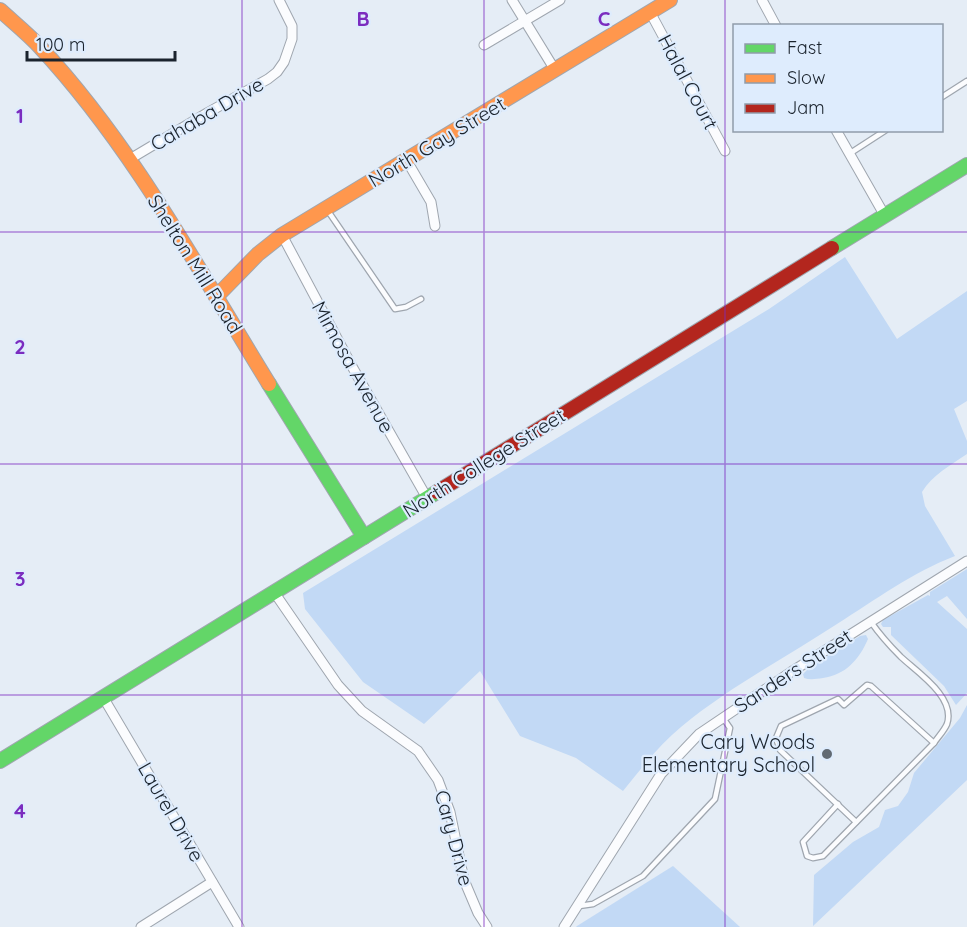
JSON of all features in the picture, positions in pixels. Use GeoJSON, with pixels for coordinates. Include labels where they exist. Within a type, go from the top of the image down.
{"type":"FeatureCollection","features":[{"type":"Feature","properties":{"kind":"street","name":"Cahaba Drive"},"geometry":{"type":"LineString","coordinates":[[130,159],[277,72],[287,57],[292,39],[292,26],[279,0]]}},
{"type":"Feature","properties":{"kind":"street"},"geometry":{"type":"LineString","coordinates":[[512,0],[555,70]]}},
{"type":"Feature","properties":{"kind":"street"},"geometry":{"type":"LineString","coordinates":[[484,45],[560,0]]}},
{"type":"Feature","properties":{"kind":"street","name":"North Gay Street"},"geometry":{"type":"LineString","coordinates":[[216,297],[258,254],[282,235],[670,0]]}},
{"type":"Feature","properties":{"kind":"street"},"geometry":{"type":"LineString","coordinates":[[762,0],[775,24]]}},
{"type":"Feature","properties":{"kind":"street","name":"Shelton Mill Road"},"geometry":{"type":"LineString","coordinates":[[0,10],[39,46],[85,99],[130,159],[364,537]]}},
{"type":"Feature","properties":{"kind":"street","name":"Halal Court"},"geometry":{"type":"LineString","coordinates":[[650,12],[726,151]]}},
{"type":"Feature","properties":{"kind":"street"},"geometry":{"type":"LineString","coordinates":[[837,132],[885,216]]}},
{"type":"Feature","properties":{"kind":"street"},"geometry":{"type":"LineString","coordinates":[[407,160],[431,202],[435,226]]}},
{"type":"Feature","properties":{"kind":"street","name":"North College Street"},"geometry":{"type":"LineString","coordinates":[[0,761],[967,165]]}},
{"type":"Feature","properties":{"kind":"street","name":"Mimosa Avenue"},"geometry":{"type":"LineString","coordinates":[[282,235],[354,370],[427,498]]}},
{"type":"Feature","properties":{"kind":"street","name":"Sanders Street"},"geometry":{"type":"LineString","coordinates":[[564,927],[661,774],[699,734],[967,561]]}},
{"type":"Feature","properties":{"kind":"street","name":"Cary Drive"},"geometry":{"type":"LineString","coordinates":[[274,592],[338,685],[362,711],[418,752],[438,780],[450,812],[464,880],[477,912],[487,927]]}},
{"type":"Feature","properties":{"kind":"street","name":"Laurel Drive"},"geometry":{"type":"LineString","coordinates":[[103,697],[238,927]]}},
{"type":"Feature","properties":{"kind":"street"},"geometry":{"type":"LineString","coordinates":[[141,927],[212,882]]}},
{"type":"Feature","properties":{"kind":"lane"},"geometry":{"type":"LineString","coordinates":[[943,96],[967,81]]}},
{"type":"Feature","properties":{"kind":"lane"},"geometry":{"type":"LineString","coordinates":[[849,153],[883,132]]}},
{"type":"Feature","properties":{"kind":"lane"},"geometry":{"type":"LineString","coordinates":[[326,209],[395,309],[406,307],[421,299]]}},
{"type":"Feature","properties":{"kind":"lane"},"geometry":{"type":"LineString","coordinates":[[838,804],[803,842],[807,856],[813,858],[823,856],[934,743],[947,724],[948,716],[939,692],[883,639],[871,622]]}},
{"type":"Feature","properties":{"kind":"lane"},"geometry":{"type":"LineString","coordinates":[[856,822],[780,750],[776,738],[781,726],[838,699],[844,705],[867,686],[871,686],[934,743]]}},
{"type":"Feature","properties":{"kind":"lane"},"geometry":{"type":"LineString","coordinates":[[577,907],[593,904],[643,876],[715,799],[730,728],[723,717]]}},
{"type":"Feature","properties":{"kind":"shaded area"},"geometry":{"type":"Polygon","coordinates":[[[845,257],[897,339],[967,291],[967,401],[954,409],[967,441],[967,454],[936,475],[922,492],[925,506],[955,556],[894,587],[699,712],[665,742],[623,791],[576,758],[520,736],[480,671],[424,724],[363,682],[305,609],[303,593],[769,309],[845,257]]]}},
{"type":"Feature","properties":{"kind":"shaded area"},"geometry":{"type":"Polygon","coordinates":[[[967,569],[967,619],[947,596],[937,602],[967,629],[967,693],[956,705],[944,686],[891,635],[891,627],[883,627],[881,624],[883,620],[928,595],[930,596],[930,592],[967,569]]]}},
{"type":"Feature","properties":{"kind":"shaded area"},"geometry":{"type":"Polygon","coordinates":[[[866,635],[868,639],[860,654],[845,670],[823,678],[804,678],[803,674],[810,667],[860,636],[866,635]]]}},
{"type":"Feature","properties":{"kind":"shaded area"},"geometry":{"type":"Polygon","coordinates":[[[967,705],[967,780],[813,926],[814,875],[853,842],[879,827],[885,810],[898,806],[908,792],[914,773],[960,718],[967,705]]]}},
{"type":"Feature","properties":{"kind":"shaded area"},"geometry":{"type":"Polygon","coordinates":[[[673,866],[740,927],[576,927],[577,926],[673,866]]]}},
{"type":"Feature","properties":{"kind":"traffic: fast"},"geometry":{"type":"LineString","coordinates":[[832,248],[967,165]]}},
{"type":"Feature","properties":{"kind":"traffic: fast"},"geometry":{"type":"LineString","coordinates":[[269,384],[364,537]]}},
{"type":"Feature","properties":{"kind":"traffic: fast"},"geometry":{"type":"LineString","coordinates":[[0,761],[437,492]]}},
{"type":"Feature","properties":{"kind":"traffic: slow"},"geometry":{"type":"LineString","coordinates":[[216,297],[258,254],[282,235],[670,0]]}},
{"type":"Feature","properties":{"kind":"traffic: slow"},"geometry":{"type":"LineString","coordinates":[[0,10],[40,47],[74,85],[135,167],[269,384]]}},
{"type":"Feature","properties":{"kind":"traffic: jam"},"geometry":{"type":"LineString","coordinates":[[437,492],[832,248]]}},
{"type":"Feature","properties":{"kind":"place","name":"Cary Woods Elementary School"},"geometry":{"type":"Point","coordinates":[827,754]}}]}
